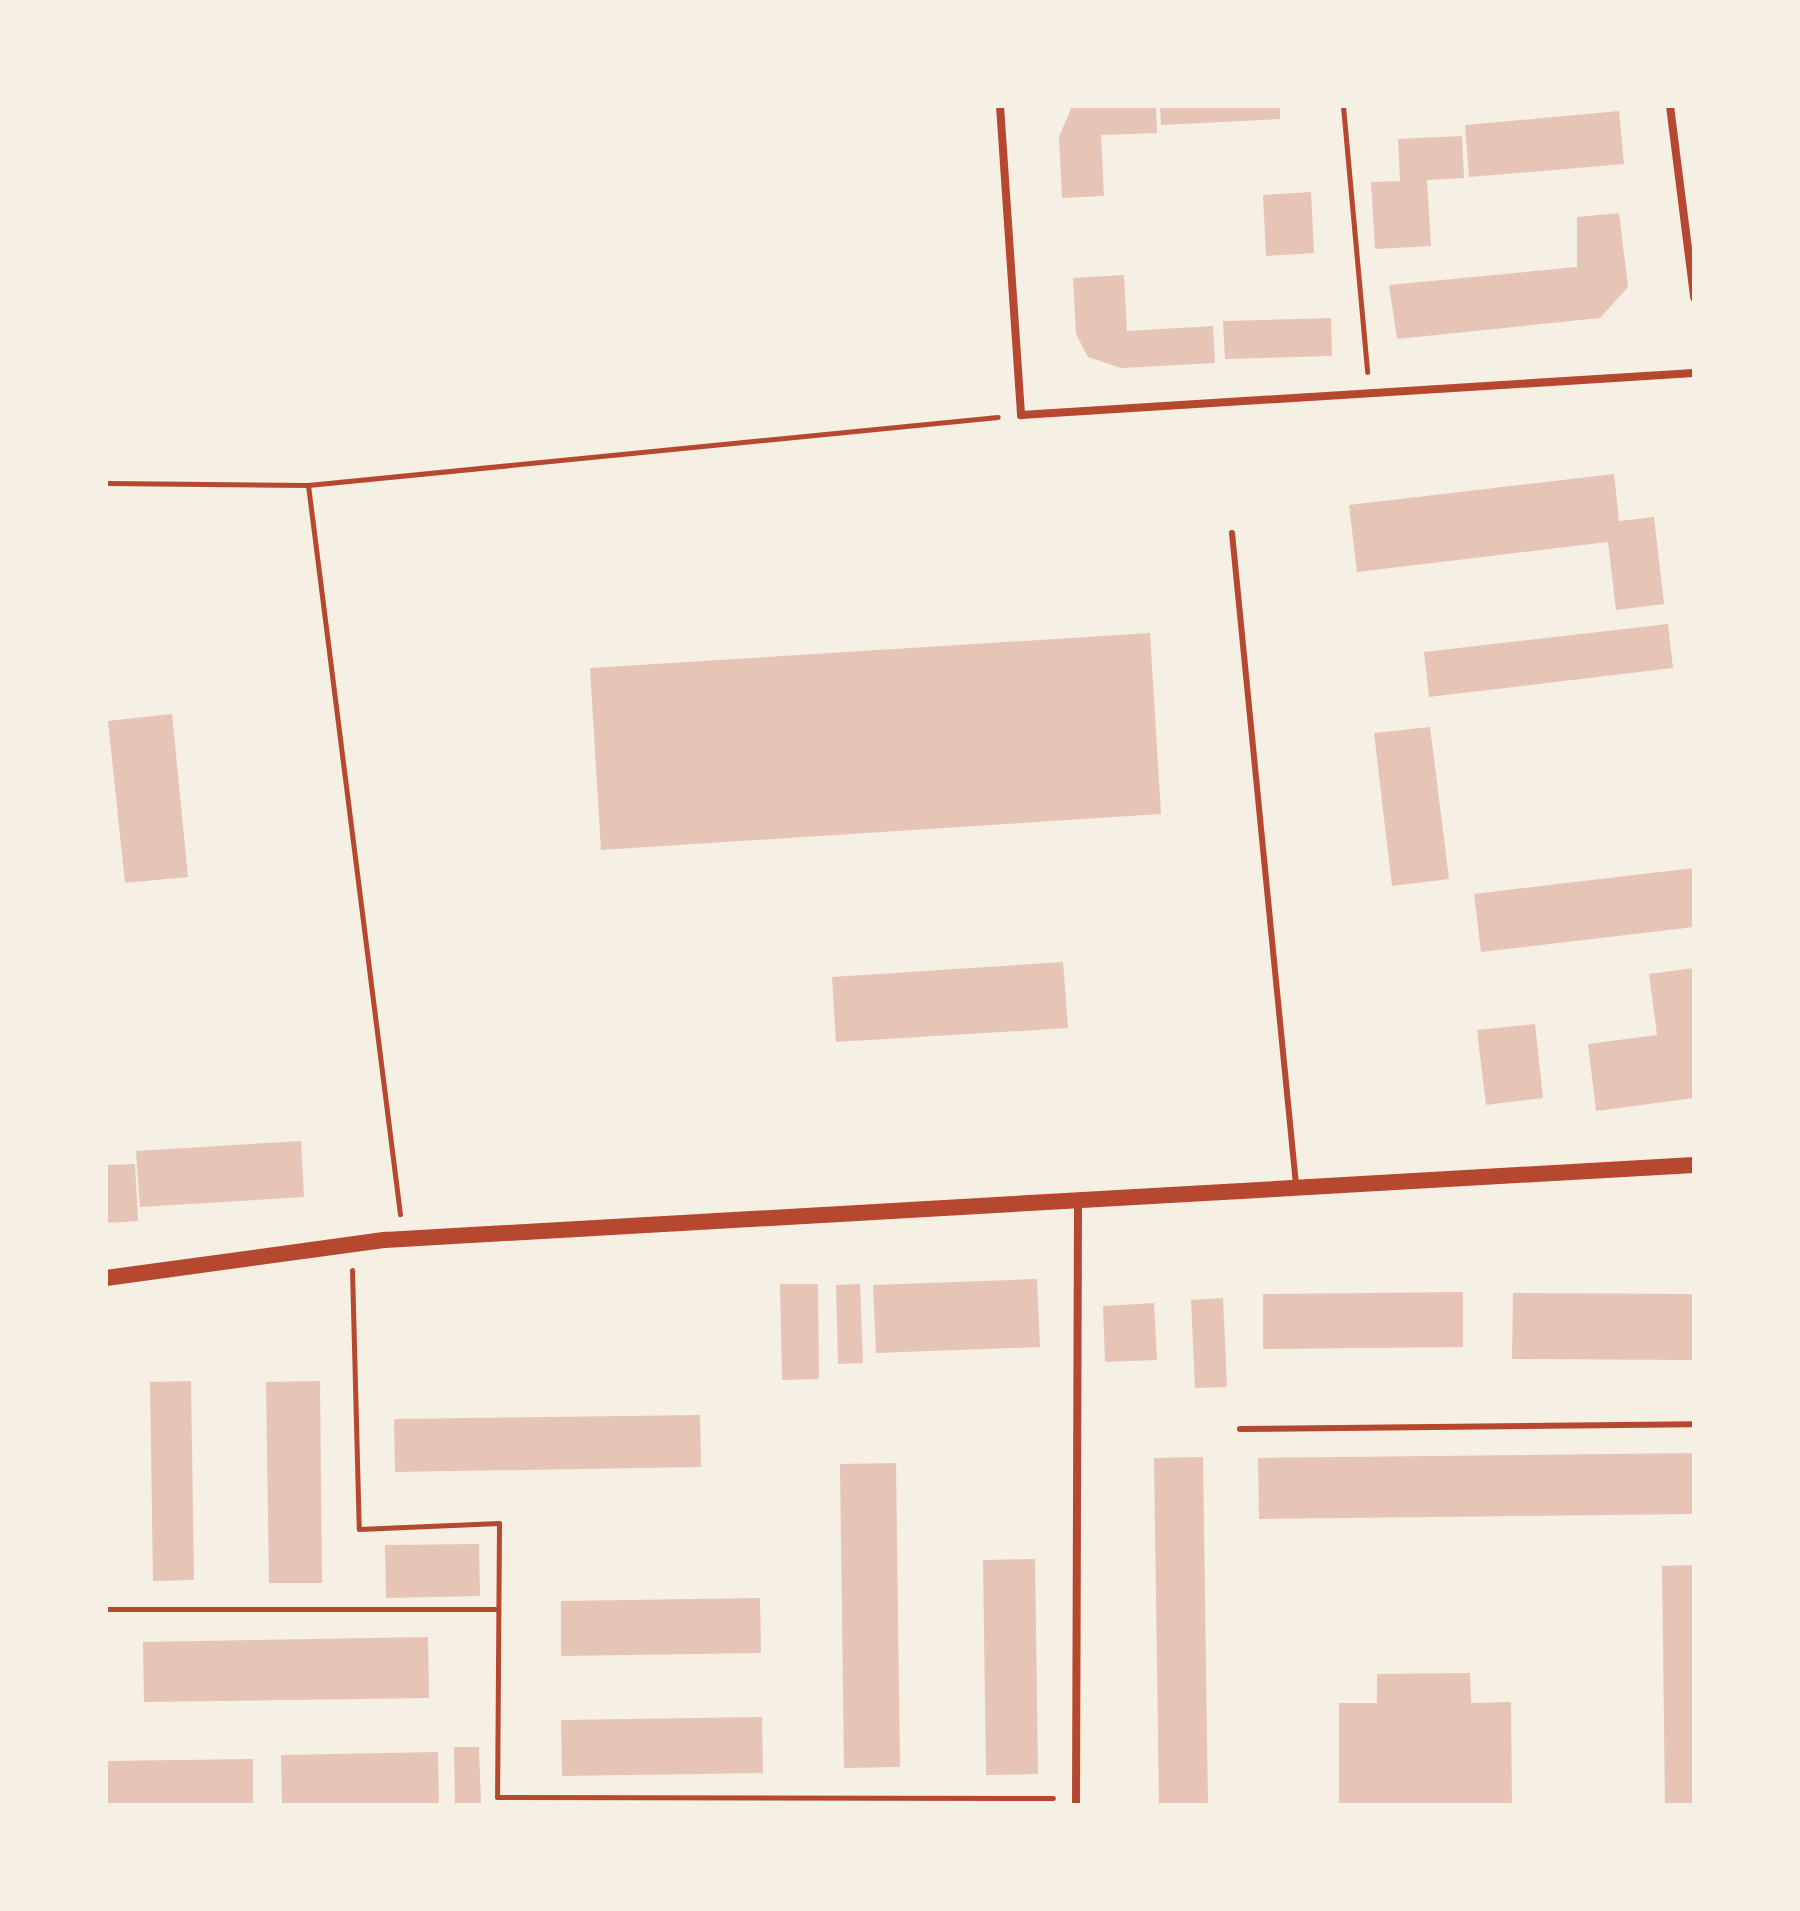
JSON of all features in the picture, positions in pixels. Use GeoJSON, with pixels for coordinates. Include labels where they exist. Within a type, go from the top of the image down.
{"type":"FeatureCollection","features":[{"type":"Feature","properties":{"kind":"main road"},"geometry":{"type":"LineString","coordinates":[[106,1278],[403,1239],[1296,1184],[1694,1165]]}},
{"type":"Feature","properties":{"kind":"street"},"geometry":{"type":"LineString","coordinates":[[1000,106],[1021,415],[1694,373]]}},
{"type":"Feature","properties":{"kind":"street"},"geometry":{"type":"LineString","coordinates":[[1670,106],[1694,297]]}},
{"type":"Feature","properties":{"kind":"street"},"geometry":{"type":"LineString","coordinates":[[1076,1802],[1078,1199]]}},
{"type":"Feature","properties":{"kind":"lane"},"geometry":{"type":"LineString","coordinates":[[1232,533],[1296,1184]]}},
{"type":"Feature","properties":{"kind":"lane"},"geometry":{"type":"LineString","coordinates":[[1240,1429],[1694,1424]]}},
{"type":"Feature","properties":{"kind":"path"},"geometry":{"type":"LineString","coordinates":[[1343,106],[1369,393]]}},
{"type":"Feature","properties":{"kind":"path"},"geometry":{"type":"LineString","coordinates":[[106,483],[308,485],[1021,415]]}},
{"type":"Feature","properties":{"kind":"path"},"geometry":{"type":"LineString","coordinates":[[308,485],[403,1239]]}},
{"type":"Feature","properties":{"kind":"path"},"geometry":{"type":"LineString","coordinates":[[351,1245],[359,1529],[499,1523],[497,1797],[1076,1802]]}},
{"type":"Feature","properties":{"kind":"path"},"geometry":{"type":"LineString","coordinates":[[106,1609],[498,1609]]}},
{"type":"Feature","properties":{"kind":"building"},"geometry":{"type":"Polygon","coordinates":[[[1072,106],[1156,106],[1157,133],[1101,135],[1104,196],[1062,198],[1059,137],[1072,106]]]}},
{"type":"Feature","properties":{"kind":"building"},"geometry":{"type":"Polygon","coordinates":[[[1160,106],[1280,106],[1280,119],[1161,125],[1160,106]]]}},
{"type":"Feature","properties":{"kind":"building"},"geometry":{"type":"Polygon","coordinates":[[[1619,111],[1624,164],[1469,177],[1465,125],[1619,111]]]}},
{"type":"Feature","properties":{"kind":"building"},"geometry":{"type":"Polygon","coordinates":[[[1462,136],[1464,178],[1427,180],[1431,246],[1375,249],[1371,182],[1400,181],[1398,139],[1462,136]]]}},
{"type":"Feature","properties":{"kind":"building"},"geometry":{"type":"Polygon","coordinates":[[[1311,192],[1314,253],[1266,256],[1263,195],[1311,192]]]}},
{"type":"Feature","properties":{"kind":"building"},"geometry":{"type":"Polygon","coordinates":[[[1619,213],[1628,287],[1600,318],[1397,339],[1389,285],[1577,267],[1577,217],[1619,213]]]}},
{"type":"Feature","properties":{"kind":"building"},"geometry":{"type":"Polygon","coordinates":[[[1124,275],[1127,331],[1213,326],[1215,363],[1121,368],[1088,357],[1076,334],[1073,278],[1124,275]]]}},
{"type":"Feature","properties":{"kind":"building"},"geometry":{"type":"Polygon","coordinates":[[[1331,318],[1332,356],[1225,359],[1223,321],[1331,318]]]}},
{"type":"Feature","properties":{"kind":"building"},"geometry":{"type":"Polygon","coordinates":[[[1614,474],[1619,521],[1654,517],[1664,604],[1616,610],[1608,542],[1357,572],[1349,505],[1614,474]]]}},
{"type":"Feature","properties":{"kind":"building"},"geometry":{"type":"Polygon","coordinates":[[[1668,624],[1673,668],[1429,697],[1424,652],[1668,624]]]}},
{"type":"Feature","properties":{"kind":"building"},"geometry":{"type":"Polygon","coordinates":[[[1150,633],[1161,814],[601,850],[590,668],[1150,633]]]}},
{"type":"Feature","properties":{"kind":"building"},"geometry":{"type":"Polygon","coordinates":[[[172,714],[188,877],[125,883],[108,721],[172,714]]]}},
{"type":"Feature","properties":{"kind":"building"},"geometry":{"type":"Polygon","coordinates":[[[1430,727],[1449,879],[1392,886],[1374,733],[1430,727]]]}},
{"type":"Feature","properties":{"kind":"building"},"geometry":{"type":"Polygon","coordinates":[[[1694,868],[1694,927],[1481,952],[1474,894],[1694,868]]]}},
{"type":"Feature","properties":{"kind":"building"},"geometry":{"type":"Polygon","coordinates":[[[1063,962],[1068,1028],[836,1042],[832,977],[1063,962]]]}},
{"type":"Feature","properties":{"kind":"building"},"geometry":{"type":"Polygon","coordinates":[[[1694,968],[1694,1098],[1596,1111],[1588,1044],[1657,1035],[1649,974],[1694,968]]]}},
{"type":"Feature","properties":{"kind":"building"},"geometry":{"type":"Polygon","coordinates":[[[1535,1024],[1543,1098],[1486,1105],[1477,1030],[1535,1024]]]}},
{"type":"Feature","properties":{"kind":"building"},"geometry":{"type":"Polygon","coordinates":[[[301,1141],[304,1197],[140,1207],[136,1151],[301,1141]]]}},
{"type":"Feature","properties":{"kind":"building"},"geometry":{"type":"Polygon","coordinates":[[[135,1164],[138,1221],[106,1223],[106,1165],[135,1164]]]}},
{"type":"Feature","properties":{"kind":"building"},"geometry":{"type":"Polygon","coordinates":[[[1037,1279],[1040,1347],[876,1353],[873,1285],[1037,1279]]]}},
{"type":"Feature","properties":{"kind":"building"},"geometry":{"type":"Polygon","coordinates":[[[780,1284],[818,1284],[819,1379],[782,1380],[780,1284]]]}},
{"type":"Feature","properties":{"kind":"building"},"geometry":{"type":"Polygon","coordinates":[[[860,1284],[863,1363],[838,1364],[836,1285],[860,1284]]]}},
{"type":"Feature","properties":{"kind":"building"},"geometry":{"type":"Polygon","coordinates":[[[1463,1292],[1463,1347],[1263,1349],[1263,1294],[1463,1292]]]}},
{"type":"Feature","properties":{"kind":"building"},"geometry":{"type":"Polygon","coordinates":[[[1513,1293],[1692,1294],[1692,1360],[1512,1359],[1513,1293]]]}},
{"type":"Feature","properties":{"kind":"building"},"geometry":{"type":"Polygon","coordinates":[[[1223,1298],[1227,1387],[1195,1388],[1191,1300],[1223,1298]]]}},
{"type":"Feature","properties":{"kind":"building"},"geometry":{"type":"Polygon","coordinates":[[[1154,1303],[1157,1360],[1105,1362],[1103,1306],[1154,1303]]]}},
{"type":"Feature","properties":{"kind":"building"},"geometry":{"type":"Polygon","coordinates":[[[191,1381],[194,1580],[153,1581],[150,1382],[191,1381]]]}},
{"type":"Feature","properties":{"kind":"building"},"geometry":{"type":"Polygon","coordinates":[[[320,1381],[322,1583],[269,1583],[266,1382],[320,1381]]]}},
{"type":"Feature","properties":{"kind":"building"},"geometry":{"type":"Polygon","coordinates":[[[700,1415],[701,1467],[395,1472],[394,1419],[700,1415]]]}},
{"type":"Feature","properties":{"kind":"building"},"geometry":{"type":"Polygon","coordinates":[[[1694,1453],[1694,1514],[1259,1519],[1258,1458],[1694,1453]]]}},
{"type":"Feature","properties":{"kind":"building"},"geometry":{"type":"Polygon","coordinates":[[[1203,1457],[1208,1805],[1159,1805],[1154,1458],[1203,1457]]]}},
{"type":"Feature","properties":{"kind":"building"},"geometry":{"type":"Polygon","coordinates":[[[896,1463],[900,1767],[844,1768],[840,1464],[896,1463]]]}},
{"type":"Feature","properties":{"kind":"building"},"geometry":{"type":"Polygon","coordinates":[[[479,1544],[480,1596],[386,1598],[385,1545],[479,1544]]]}},
{"type":"Feature","properties":{"kind":"building"},"geometry":{"type":"Polygon","coordinates":[[[1035,1559],[1038,1774],[986,1775],[983,1560],[1035,1559]]]}},
{"type":"Feature","properties":{"kind":"building"},"geometry":{"type":"Polygon","coordinates":[[[1694,1565],[1694,1805],[1665,1805],[1662,1566],[1694,1565]]]}},
{"type":"Feature","properties":{"kind":"building"},"geometry":{"type":"Polygon","coordinates":[[[760,1598],[761,1653],[561,1656],[561,1601],[760,1598]]]}},
{"type":"Feature","properties":{"kind":"building"},"geometry":{"type":"Polygon","coordinates":[[[428,1637],[429,1698],[144,1702],[143,1642],[428,1637]]]}},
{"type":"Feature","properties":{"kind":"building"},"geometry":{"type":"Polygon","coordinates":[[[1470,1673],[1471,1703],[1511,1702],[1512,1805],[1339,1805],[1339,1703],[1377,1703],[1377,1674],[1470,1673]]]}},
{"type":"Feature","properties":{"kind":"building"},"geometry":{"type":"Polygon","coordinates":[[[762,1717],[763,1773],[562,1776],[561,1720],[762,1717]]]}},
{"type":"Feature","properties":{"kind":"building"},"geometry":{"type":"Polygon","coordinates":[[[454,1747],[479,1747],[481,1805],[455,1805],[454,1747]]]}},
{"type":"Feature","properties":{"kind":"building"},"geometry":{"type":"Polygon","coordinates":[[[438,1752],[439,1805],[282,1805],[281,1755],[438,1752]]]}},
{"type":"Feature","properties":{"kind":"building"},"geometry":{"type":"Polygon","coordinates":[[[253,1759],[253,1805],[106,1805],[106,1761],[253,1759]]]}}]}
